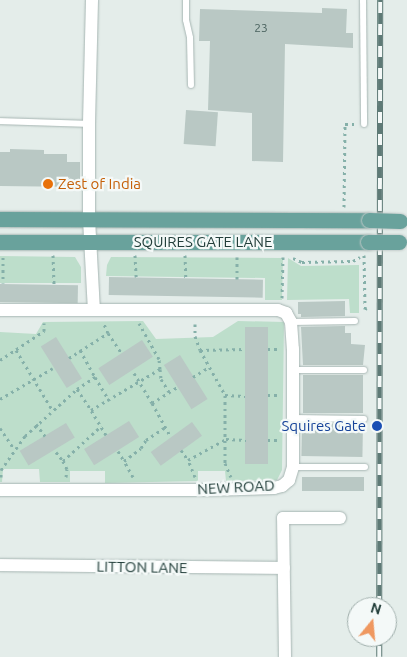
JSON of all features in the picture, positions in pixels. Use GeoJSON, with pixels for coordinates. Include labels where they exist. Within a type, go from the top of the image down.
{"type":"FeatureCollection","features":[{"type":"Feature","properties":{"kind":"main road","name":"SQUIRES GATE LANE"},"geometry":{"type":"LineString","coordinates":[[0,219],[404,221]]}},
{"type":"Feature","properties":{"kind":"main road","name":"SQUIRES GATE LANE"},"geometry":{"type":"LineString","coordinates":[[1,242],[403,242]]}},
{"type":"Feature","properties":{"kind":"street"},"geometry":{"type":"LineString","coordinates":[[92,0],[89,219],[99,310]]}},
{"type":"Feature","properties":{"kind":"street"},"geometry":{"type":"LineString","coordinates":[[0,310],[278,310],[286,314],[291,322]]}},
{"type":"Feature","properties":{"kind":"street","name":"NEW ROAD"},"geometry":{"type":"LineString","coordinates":[[0,490],[195,490],[274,488],[282,486],[289,480],[292,467],[293,370],[291,322]]}},
{"type":"Feature","properties":{"kind":"street"},"geometry":{"type":"LineString","coordinates":[[285,657],[283,518],[340,518]]}},
{"type":"Feature","properties":{"kind":"street","name":"LITTON LANE"},"geometry":{"type":"LineString","coordinates":[[0,565],[284,568]]}},
{"type":"Feature","properties":{"kind":"lane"},"geometry":{"type":"LineString","coordinates":[[186,0],[186,20],[190,38],[191,85]]}},
{"type":"Feature","properties":{"kind":"lane"},"geometry":{"type":"LineString","coordinates":[[363,0],[364,124]]}},
{"type":"Feature","properties":{"kind":"lane"},"geometry":{"type":"LineString","coordinates":[[0,121],[89,124]]}},
{"type":"Feature","properties":{"kind":"lane"},"geometry":{"type":"LineString","coordinates":[[291,322],[355,322]]}},
{"type":"Feature","properties":{"kind":"lane"},"geometry":{"type":"LineString","coordinates":[[293,370],[364,370]]}},
{"type":"Feature","properties":{"kind":"lane"},"geometry":{"type":"LineString","coordinates":[[293,418],[364,419]]}},
{"type":"Feature","properties":{"kind":"lane"},"geometry":{"type":"LineString","coordinates":[[292,467],[365,467]]}},
{"type":"Feature","properties":{"kind":"path"},"geometry":{"type":"LineString","coordinates":[[344,203],[345,124],[364,124]]}},
{"type":"Feature","properties":{"kind":"path"},"geometry":{"type":"LineString","coordinates":[[1,242],[3,283]]}},
{"type":"Feature","properties":{"kind":"path"},"geometry":{"type":"LineString","coordinates":[[52,242],[54,284]]}},
{"type":"Feature","properties":{"kind":"path"},"geometry":{"type":"LineString","coordinates":[[135,242],[136,277]]}},
{"type":"Feature","properties":{"kind":"path"},"geometry":{"type":"LineString","coordinates":[[185,242],[186,278]]}},
{"type":"Feature","properties":{"kind":"path"},"geometry":{"type":"LineString","coordinates":[[237,257],[237,279]]}},
{"type":"Feature","properties":{"kind":"path"},"geometry":{"type":"LineString","coordinates":[[282,300],[283,258]]}},
{"type":"Feature","properties":{"kind":"path"},"geometry":{"type":"LineString","coordinates":[[365,260],[365,308],[367,308]]}},
{"type":"Feature","properties":{"kind":"path"},"geometry":{"type":"LineString","coordinates":[[0,360],[44,331],[43,310]]}},
{"type":"Feature","properties":{"kind":"path"},"geometry":{"type":"LineString","coordinates":[[99,310],[104,328],[122,354]]}},
{"type":"Feature","properties":{"kind":"path"},"geometry":{"type":"LineString","coordinates":[[137,310],[137,321],[159,359],[161,379],[169,392]]}},
{"type":"Feature","properties":{"kind":"path"},"geometry":{"type":"LineString","coordinates":[[194,310],[195,336],[200,350],[225,395],[225,463],[231,477],[231,489]]}},
{"type":"Feature","properties":{"kind":"path"},"geometry":{"type":"LineString","coordinates":[[69,358],[108,333]]}},
{"type":"Feature","properties":{"kind":"path"},"geometry":{"type":"LineString","coordinates":[[200,350],[245,349]]}},
{"type":"Feature","properties":{"kind":"path"},"geometry":{"type":"LineString","coordinates":[[16,350],[53,410]]}},
{"type":"Feature","properties":{"kind":"path"},"geometry":{"type":"LineString","coordinates":[[80,350],[109,400]]}},
{"type":"Feature","properties":{"kind":"path"},"geometry":{"type":"LineString","coordinates":[[193,377],[209,367]]}},
{"type":"Feature","properties":{"kind":"path"},"geometry":{"type":"LineString","coordinates":[[0,399],[53,368]]}},
{"type":"Feature","properties":{"kind":"path"},"geometry":{"type":"LineString","coordinates":[[91,410],[160,369]]}},
{"type":"Feature","properties":{"kind":"path"},"geometry":{"type":"LineString","coordinates":[[134,374],[152,402],[170,436]]}},
{"type":"Feature","properties":{"kind":"path"},"geometry":{"type":"LineString","coordinates":[[0,490],[1,470],[14,449],[36,424],[77,389],[95,377]]}},
{"type":"Feature","properties":{"kind":"path"},"geometry":{"type":"LineString","coordinates":[[152,402],[178,387]]}},
{"type":"Feature","properties":{"kind":"path"},"geometry":{"type":"LineString","coordinates":[[77,389],[106,435]]}},
{"type":"Feature","properties":{"kind":"path"},"geometry":{"type":"LineString","coordinates":[[225,395],[245,396]]}},
{"type":"Feature","properties":{"kind":"path"},"geometry":{"type":"LineString","coordinates":[[36,424],[45,436]]}},
{"type":"Feature","properties":{"kind":"path"},"geometry":{"type":"LineString","coordinates":[[63,461],[101,426]]}},
{"type":"Feature","properties":{"kind":"path"},"geometry":{"type":"LineString","coordinates":[[0,428],[14,449]]}},
{"type":"Feature","properties":{"kind":"path"},"geometry":{"type":"LineString","coordinates":[[124,461],[141,448],[146,440],[165,428]]}},
{"type":"Feature","properties":{"kind":"path"},"geometry":{"type":"LineString","coordinates":[[188,460],[226,439],[246,440]]}},
{"type":"Feature","properties":{"kind":"path"},"geometry":{"type":"LineString","coordinates":[[181,450],[188,460],[195,478],[195,490]]}},
{"type":"Feature","properties":{"kind":"path"},"geometry":{"type":"LineString","coordinates":[[118,451],[136,482],[136,490]]}},
{"type":"Feature","properties":{"kind":"path"},"geometry":{"type":"LineString","coordinates":[[56,452],[66,469],[66,490]]}},
{"type":"Feature","properties":{"kind":"green space"},"geometry":{"type":"Polygon","coordinates":[[[0,256],[75,257],[81,267],[81,283],[0,283],[0,256]]]}},
{"type":"Feature","properties":{"kind":"green space"},"geometry":{"type":"Polygon","coordinates":[[[111,257],[283,258],[282,300],[265,300],[265,278],[106,276],[107,265],[111,257]]]}},
{"type":"Feature","properties":{"kind":"green space"},"geometry":{"type":"Polygon","coordinates":[[[288,258],[301,266],[359,265],[359,313],[350,313],[349,299],[287,300],[288,258]]]}},
{"type":"Feature","properties":{"kind":"green space"},"geometry":{"type":"Polygon","coordinates":[[[143,321],[156,339],[213,337],[238,321],[284,322],[282,470],[277,480],[226,481],[225,471],[198,471],[198,481],[105,483],[105,471],[70,471],[70,482],[40,482],[39,469],[3,469],[2,482],[0,482],[0,332],[36,334],[43,322],[143,321]]]}},
{"type":"Feature","properties":{"kind":"building"},"geometry":{"type":"Polygon","coordinates":[[[322,8],[347,9],[346,33],[353,33],[353,48],[285,44],[283,162],[252,161],[252,113],[208,110],[210,41],[199,41],[200,9],[322,13],[322,8]]]}},
{"type":"Feature","properties":{"kind":"building"},"geometry":{"type":"Polygon","coordinates":[[[186,110],[218,112],[216,146],[184,144],[186,110]]]}},
{"type":"Feature","properties":{"kind":"building"},"geometry":{"type":"Polygon","coordinates":[[[10,149],[44,150],[44,154],[67,154],[67,162],[80,162],[80,187],[0,186],[0,152],[10,152],[10,149]]]}},
{"type":"Feature","properties":{"kind":"building"},"geometry":{"type":"Polygon","coordinates":[[[109,277],[263,280],[263,298],[109,295],[109,277]]]}},
{"type":"Feature","properties":{"kind":"building"},"geometry":{"type":"Polygon","coordinates":[[[0,284],[78,285],[78,303],[0,302],[0,284]]]}},
{"type":"Feature","properties":{"kind":"building"},"geometry":{"type":"Polygon","coordinates":[[[345,301],[345,316],[301,317],[301,314],[298,314],[298,302],[345,301]]]}},
{"type":"Feature","properties":{"kind":"building"},"geometry":{"type":"Polygon","coordinates":[[[345,326],[345,333],[351,333],[351,344],[365,345],[363,365],[303,365],[301,327],[345,326]]]}},
{"type":"Feature","properties":{"kind":"building"},"geometry":{"type":"Polygon","coordinates":[[[245,327],[268,327],[268,464],[245,464],[245,327]]]}},
{"type":"Feature","properties":{"kind":"building"},"geometry":{"type":"Polygon","coordinates":[[[56,337],[82,379],[67,388],[41,347],[56,337]]]}},
{"type":"Feature","properties":{"kind":"building"},"geometry":{"type":"Polygon","coordinates":[[[142,340],[153,357],[109,385],[98,368],[142,340]]]}},
{"type":"Feature","properties":{"kind":"building"},"geometry":{"type":"Polygon","coordinates":[[[180,355],[208,399],[191,409],[164,365],[180,355]]]}},
{"type":"Feature","properties":{"kind":"building"},"geometry":{"type":"Polygon","coordinates":[[[303,375],[363,375],[363,413],[303,413],[303,375]]]}},
{"type":"Feature","properties":{"kind":"building"},"geometry":{"type":"Polygon","coordinates":[[[129,421],[139,437],[94,465],[84,449],[129,421]]]}},
{"type":"Feature","properties":{"kind":"building"},"geometry":{"type":"Polygon","coordinates":[[[192,422],[202,436],[161,466],[151,452],[192,422]]]}},
{"type":"Feature","properties":{"kind":"building"},"geometry":{"type":"Polygon","coordinates":[[[66,423],[75,438],[28,465],[20,451],[66,423]]]}},
{"type":"Feature","properties":{"kind":"building"},"geometry":{"type":"Polygon","coordinates":[[[302,423],[363,424],[362,457],[301,456],[302,423]]]}},
{"type":"Feature","properties":{"kind":"building"},"geometry":{"type":"Polygon","coordinates":[[[302,477],[364,477],[364,491],[302,491],[302,477]]]}},
{"type":"Feature","properties":{"kind":"railway"},"geometry":{"type":"LineString","coordinates":[[379,597],[380,0]]}},
{"type":"Feature","properties":{"kind":"railway"},"geometry":{"type":"LineString","coordinates":[[379,647],[379,657]]}},
{"type":"Feature","properties":{"kind":"place","name":"Zest of India"},"geometry":{"type":"Point","coordinates":[48,184]}},
{"type":"Feature","properties":{"kind":"place","name":"Squires Gate"},"geometry":{"type":"Point","coordinates":[377,426]}}]}
